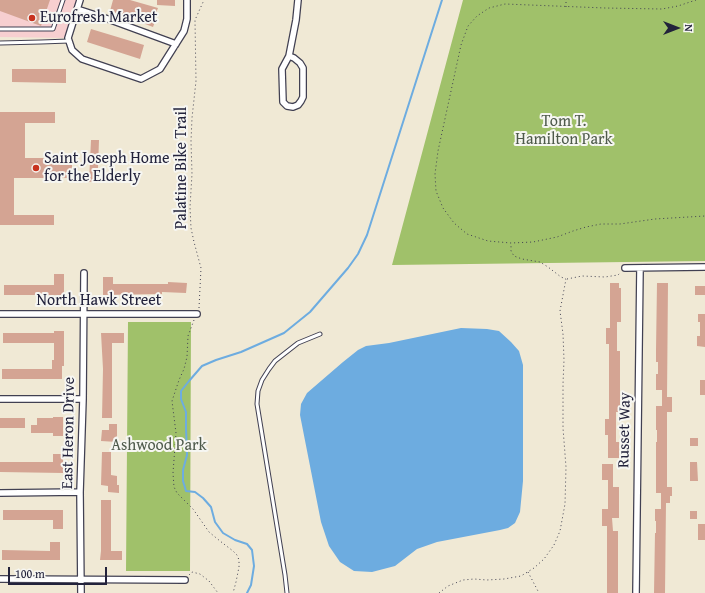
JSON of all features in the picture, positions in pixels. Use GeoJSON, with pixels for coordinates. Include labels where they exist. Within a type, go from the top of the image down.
{"type":"FeatureCollection","features":[{"type":"Feature","properties":{"kind":"street"},"geometry":{"type":"LineString","coordinates":[[80,0],[68,38],[72,50],[82,59],[141,79],[160,69],[184,31],[186,19],[186,0]]}},
{"type":"Feature","properties":{"kind":"street"},"geometry":{"type":"LineString","coordinates":[[289,56],[300,63],[303,68],[303,97],[301,102],[293,107],[287,106],[283,102],[282,69],[289,56],[298,0]]}},
{"type":"Feature","properties":{"kind":"street"},"geometry":{"type":"LineString","coordinates":[[77,9],[176,44]]}},
{"type":"Feature","properties":{"kind":"street"},"geometry":{"type":"LineString","coordinates":[[625,268],[705,267]]}},
{"type":"Feature","properties":{"kind":"street","name":"Russet Way"},"geometry":{"type":"LineString","coordinates":[[636,593],[640,268]]}},
{"type":"Feature","properties":{"kind":"street","name":"East Heron Drive"},"geometry":{"type":"LineString","coordinates":[[81,593],[80,492],[83,399],[84,273]]}},
{"type":"Feature","properties":{"kind":"street","name":"North Hawk Street"},"geometry":{"type":"LineString","coordinates":[[0,314],[197,314]]}},
{"type":"Feature","properties":{"kind":"street"},"geometry":{"type":"LineString","coordinates":[[0,399],[83,399]]}},
{"type":"Feature","properties":{"kind":"street"},"geometry":{"type":"LineString","coordinates":[[0,492],[80,492]]}},
{"type":"Feature","properties":{"kind":"street"},"geometry":{"type":"LineString","coordinates":[[0,579],[185,580]]}},
{"type":"Feature","properties":{"kind":"lane"},"geometry":{"type":"LineString","coordinates":[[0,29],[53,29],[63,0]]}},
{"type":"Feature","properties":{"kind":"lane"},"geometry":{"type":"LineString","coordinates":[[0,43],[69,41]]}},
{"type":"Feature","properties":{"kind":"lane"},"geometry":{"type":"LineString","coordinates":[[287,593],[286,576],[257,404],[258,391],[268,369],[276,361],[298,343],[320,334]]}},
{"type":"Feature","properties":{"kind":"path","name":"Palatine Bike Trail"},"geometry":{"type":"LineString","coordinates":[[204,0],[195,20],[196,81],[191,141],[191,228],[201,268],[199,308],[188,336],[187,357],[172,401],[176,433],[173,473],[174,487],[177,493],[193,509],[209,532],[233,551],[239,560],[239,567],[233,593]]}},
{"type":"Feature","properties":{"kind":"path"},"geometry":{"type":"LineString","coordinates":[[566,0],[566,7]]}},
{"type":"Feature","properties":{"kind":"path"},"geometry":{"type":"LineString","coordinates":[[696,0],[662,9],[504,4],[489,8],[477,16],[468,26],[461,45],[434,174],[436,191],[443,208],[454,224],[467,234],[488,241],[511,244],[544,241],[579,229],[600,224],[620,224],[705,216]]}},
{"type":"Feature","properties":{"kind":"path"},"geometry":{"type":"LineString","coordinates":[[511,244],[511,251],[514,256],[540,262],[566,279],[582,276],[605,277],[618,275],[625,268]]}},
{"type":"Feature","properties":{"kind":"path"},"geometry":{"type":"LineString","coordinates":[[438,593],[448,586],[463,580],[504,579],[521,576],[534,568],[544,559],[554,545],[560,531],[565,504],[566,466],[563,428],[563,334],[560,311],[566,279]]}},
{"type":"Feature","properties":{"kind":"path"},"geometry":{"type":"LineString","coordinates":[[185,580],[192,572],[200,574],[209,581],[218,593]]}},
{"type":"Feature","properties":{"kind":"path"},"geometry":{"type":"LineString","coordinates":[[528,572],[539,593]]}},
{"type":"Feature","properties":{"kind":"shaded area"},"geometry":{"type":"Polygon","coordinates":[[[0,0],[80,0],[68,38],[0,37],[0,0]]]}},
{"type":"Feature","properties":{"kind":"green space","name":"Tom T. Hamilton Park"},"geometry":{"type":"Polygon","coordinates":[[[463,0],[705,0],[705,261],[392,265],[463,0]]]}},
{"type":"Feature","properties":{"kind":"green space","name":"Ashwood Park"},"geometry":{"type":"Polygon","coordinates":[[[128,322],[191,322],[190,571],[126,571],[128,322]]]}},
{"type":"Feature","properties":{"kind":"water"},"geometry":{"type":"Polygon","coordinates":[[[461,328],[499,331],[519,351],[523,365],[523,481],[520,512],[515,523],[508,528],[437,542],[417,549],[395,566],[372,572],[354,571],[340,562],[329,546],[321,522],[300,415],[301,404],[307,393],[358,350],[366,346],[389,343],[461,328]]]}},
{"type":"Feature","properties":{"kind":"building","name":"Eurofresh Market"},"geometry":{"type":"Polygon","coordinates":[[[0,0],[50,0],[41,26],[0,11],[0,0]]]}},
{"type":"Feature","properties":{"kind":"building"},"geometry":{"type":"Polygon","coordinates":[[[113,0],[130,0],[158,8],[154,18],[156,19],[153,27],[140,22],[141,21],[110,11],[113,0]]]}},
{"type":"Feature","properties":{"kind":"building"},"geometry":{"type":"Polygon","coordinates":[[[157,0],[175,0],[175,6],[157,5],[157,0]]]}},
{"type":"Feature","properties":{"kind":"building"},"geometry":{"type":"Polygon","coordinates":[[[91,29],[144,45],[140,59],[87,42],[91,29]]]}},
{"type":"Feature","properties":{"kind":"building"},"geometry":{"type":"Polygon","coordinates":[[[12,69],[66,69],[66,83],[12,82],[12,69]]]}},
{"type":"Feature","properties":{"kind":"building","name":"Saint Joseph Home for the Elderly"},"geometry":{"type":"Polygon","coordinates":[[[0,112],[55,112],[55,123],[25,123],[25,158],[72,158],[72,178],[14,178],[14,215],[54,215],[54,225],[0,225],[0,112]]]}},
{"type":"Feature","properties":{"kind":"building"},"geometry":{"type":"Polygon","coordinates":[[[91,140],[99,140],[98,168],[96,168],[96,181],[89,182],[91,140]]]}},
{"type":"Feature","properties":{"kind":"building"},"geometry":{"type":"Polygon","coordinates":[[[54,274],[64,274],[64,295],[4,295],[4,285],[54,285],[54,274]]]}},
{"type":"Feature","properties":{"kind":"building"},"geometry":{"type":"Polygon","coordinates":[[[103,277],[113,277],[113,284],[168,284],[168,282],[187,283],[186,293],[162,292],[162,294],[103,295],[103,277]]]}},
{"type":"Feature","properties":{"kind":"building"},"geometry":{"type":"Polygon","coordinates":[[[610,283],[619,283],[619,288],[621,288],[621,322],[617,322],[617,351],[620,351],[620,412],[616,412],[616,442],[619,442],[619,458],[608,458],[608,435],[605,435],[605,419],[609,419],[609,344],[606,344],[606,328],[610,328],[610,283]]]}},
{"type":"Feature","properties":{"kind":"building"},"geometry":{"type":"Polygon","coordinates":[[[657,283],[668,283],[667,397],[672,397],[672,412],[667,412],[667,487],[672,487],[672,496],[670,496],[670,503],[666,503],[665,593],[654,593],[656,533],[655,509],[661,509],[661,493],[656,493],[656,406],[662,406],[662,390],[656,390],[656,374],[658,374],[658,362],[656,362],[657,283]]]}},
{"type":"Feature","properties":{"kind":"building"},"geometry":{"type":"Polygon","coordinates":[[[695,286],[705,286],[705,295],[695,295],[695,286]]]}},
{"type":"Feature","properties":{"kind":"building"},"geometry":{"type":"Polygon","coordinates":[[[698,314],[705,314],[705,347],[697,346],[697,336],[700,336],[700,322],[698,322],[698,314]]]}},
{"type":"Feature","properties":{"kind":"building"},"geometry":{"type":"Polygon","coordinates":[[[54,331],[64,331],[64,366],[62,366],[62,379],[2,379],[2,369],[52,369],[52,360],[54,360],[54,343],[3,343],[3,333],[54,333],[54,331]]]}},
{"type":"Feature","properties":{"kind":"building"},"geometry":{"type":"Polygon","coordinates":[[[101,333],[124,333],[124,343],[112,343],[112,418],[102,418],[103,369],[101,333]]]}},
{"type":"Feature","properties":{"kind":"building"},"geometry":{"type":"Polygon","coordinates":[[[700,380],[705,380],[705,395],[700,395],[700,380]]]}},
{"type":"Feature","properties":{"kind":"building"},"geometry":{"type":"Polygon","coordinates":[[[63,417],[63,436],[53,436],[53,433],[31,433],[31,425],[37,425],[37,418],[63,417]]]}},
{"type":"Feature","properties":{"kind":"building"},"geometry":{"type":"Polygon","coordinates":[[[0,418],[25,418],[25,428],[0,428],[0,418]]]}},
{"type":"Feature","properties":{"kind":"building"},"geometry":{"type":"Polygon","coordinates":[[[109,424],[117,424],[117,442],[101,441],[102,430],[109,430],[109,424]]]}},
{"type":"Feature","properties":{"kind":"building"},"geometry":{"type":"Polygon","coordinates":[[[690,438],[698,438],[698,446],[690,446],[690,438]]]}},
{"type":"Feature","properties":{"kind":"building"},"geometry":{"type":"Polygon","coordinates":[[[102,452],[111,452],[111,475],[117,476],[119,493],[108,492],[108,486],[101,485],[102,452]]]}},
{"type":"Feature","properties":{"kind":"building"},"geometry":{"type":"Polygon","coordinates":[[[53,454],[63,454],[63,473],[0,472],[0,462],[53,462],[53,454]]]}},
{"type":"Feature","properties":{"kind":"building"},"geometry":{"type":"Polygon","coordinates":[[[690,462],[697,462],[698,481],[690,481],[690,462]]]}},
{"type":"Feature","properties":{"kind":"building"},"geometry":{"type":"Polygon","coordinates":[[[602,464],[613,464],[613,487],[619,487],[619,518],[612,518],[613,531],[618,531],[618,593],[607,593],[607,526],[602,526],[602,509],[608,509],[608,480],[602,480],[602,464]]]}},
{"type":"Feature","properties":{"kind":"building"},"geometry":{"type":"Polygon","coordinates":[[[101,500],[111,500],[111,551],[122,551],[122,560],[100,560],[101,500]]]}},
{"type":"Feature","properties":{"kind":"building"},"geometry":{"type":"Polygon","coordinates":[[[3,510],[63,510],[63,529],[53,529],[53,520],[3,520],[3,510]]]}},
{"type":"Feature","properties":{"kind":"building"},"geometry":{"type":"Polygon","coordinates":[[[690,511],[697,511],[697,519],[690,519],[690,511]]]}},
{"type":"Feature","properties":{"kind":"building"},"geometry":{"type":"Polygon","coordinates":[[[698,524],[705,524],[705,540],[698,540],[698,524]]]}},
{"type":"Feature","properties":{"kind":"building"},"geometry":{"type":"Polygon","coordinates":[[[50,542],[60,542],[60,560],[2,560],[2,550],[50,551],[50,542]]]}},
{"type":"Feature","properties":{"kind":"waterway"},"geometry":{"type":"LineString","coordinates":[[247,593],[251,585],[254,566],[252,550],[247,544],[235,540],[223,533],[215,522],[211,507],[195,492],[186,491],[183,481],[183,470],[187,455],[186,412],[181,399],[181,391],[202,366],[241,352],[284,333],[310,312],[348,268],[358,254],[367,235],[442,0]]}},
{"type":"Feature","properties":{"kind":"place","name":"Eurofresh Market"},"geometry":{"type":"Point","coordinates":[32,18]}},
{"type":"Feature","properties":{"kind":"place","name":"Saint Joseph Home for the Elderly"},"geometry":{"type":"Point","coordinates":[36,168]}}]}
